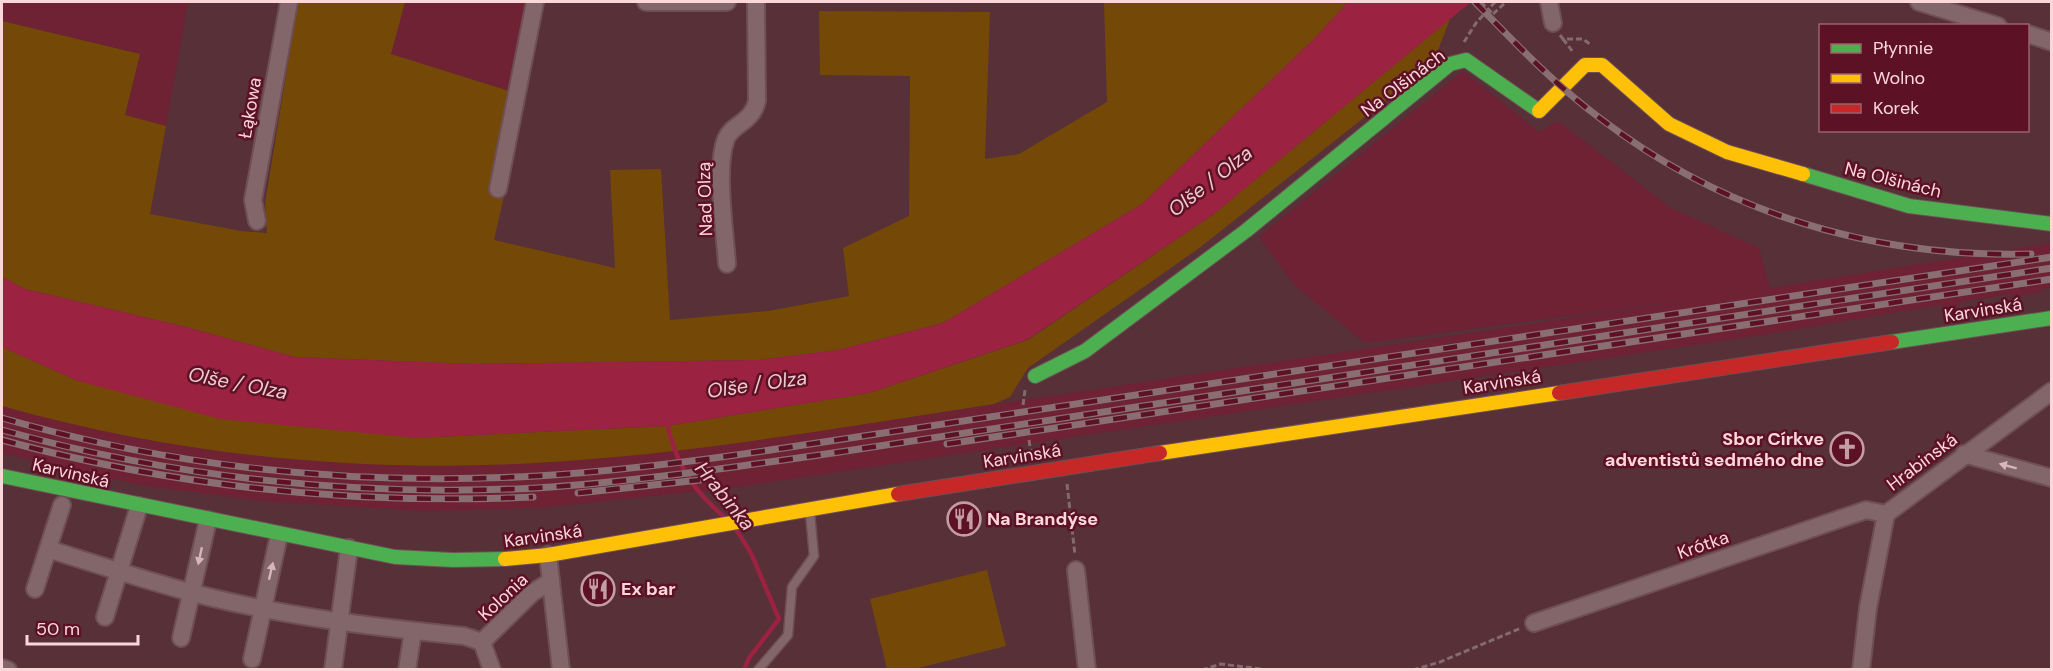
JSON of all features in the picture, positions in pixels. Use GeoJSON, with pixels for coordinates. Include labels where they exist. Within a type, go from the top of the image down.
{"type":"FeatureCollection","features":[{"type":"Feature","properties":{"kind":"main road","name":"Na Olšinách"},"geometry":{"type":"LineString","coordinates":[[1035,376],[1085,351],[1247,230],[1450,64],[1466,60],[1478,66],[1539,111],[1585,65],[1602,65],[1669,124],[1727,152],[1909,206],[2036,224],[2052,224]]}},
{"type":"Feature","properties":{"kind":"main road","name":"Karvinská"},"geometry":{"type":"LineString","coordinates":[[2,476],[349,548],[436,561],[494,561],[548,555],[810,509],[1066,468],[2052,318]]}},
{"type":"Feature","properties":{"kind":"street","name":"Łąkowa"},"geometry":{"type":"LineString","coordinates":[[257,221],[254,200],[289,2]]}},
{"type":"Feature","properties":{"kind":"street"},"geometry":{"type":"LineString","coordinates":[[498,189],[535,2]]}},
{"type":"Feature","properties":{"kind":"street"},"geometry":{"type":"LineString","coordinates":[[646,2],[727,2]]}},
{"type":"Feature","properties":{"kind":"street","name":"Nad Olzą"},"geometry":{"type":"LineString","coordinates":[[727,264],[721,157],[727,136],[754,114],[757,101],[756,2]]}},
{"type":"Feature","properties":{"kind":"street"},"geometry":{"type":"LineString","coordinates":[[1549,2],[1553,23]]}},
{"type":"Feature","properties":{"kind":"street"},"geometry":{"type":"LineString","coordinates":[[1919,2],[1991,24]]}},
{"type":"Feature","properties":{"kind":"street"},"geometry":{"type":"LineString","coordinates":[[2029,34],[2052,42]]}},
{"type":"Feature","properties":{"kind":"street","name":"Hrabinská"},"geometry":{"type":"LineString","coordinates":[[1862,669],[1868,608],[1886,514],[2052,391]]}},
{"type":"Feature","properties":{"kind":"street"},"geometry":{"type":"LineString","coordinates":[[1964,454],[2052,478]]}},
{"type":"Feature","properties":{"kind":"street"},"geometry":{"type":"LineString","coordinates":[[35,589],[62,505]]}},
{"type":"Feature","properties":{"kind":"street"},"geometry":{"type":"LineString","coordinates":[[105,617],[139,506]]}},
{"type":"Feature","properties":{"kind":"street","name":"Krótka"},"geometry":{"type":"LineString","coordinates":[[1534,623],[1866,510],[1886,514]]}},
{"type":"Feature","properties":{"kind":"street"},"geometry":{"type":"LineString","coordinates":[[182,638],[208,520]]}},
{"type":"Feature","properties":{"kind":"street"},"geometry":{"type":"LineString","coordinates":[[252,658],[279,535]]}},
{"type":"Feature","properties":{"kind":"street"},"geometry":{"type":"LineString","coordinates":[[333,669],[349,548]]}},
{"type":"Feature","properties":{"kind":"street","name":"Kolonia"},"geometry":{"type":"LineString","coordinates":[[48,549],[193,593],[339,621],[464,636],[482,642]]}},
{"type":"Feature","properties":{"kind":"street"},"geometry":{"type":"LineString","coordinates":[[548,555],[561,669]]}},
{"type":"Feature","properties":{"kind":"street"},"geometry":{"type":"LineString","coordinates":[[1076,570],[1087,669]]}},
{"type":"Feature","properties":{"kind":"street","name":"Kolonia"},"geometry":{"type":"LineString","coordinates":[[482,642],[532,593],[552,581]]}},
{"type":"Feature","properties":{"kind":"street"},"geometry":{"type":"LineString","coordinates":[[407,669],[413,631]]}},
{"type":"Feature","properties":{"kind":"street","name":"Kolonia"},"geometry":{"type":"LineString","coordinates":[[482,642],[492,669]]}},
{"type":"Feature","properties":{"kind":"street"},"geometry":{"type":"LineString","coordinates":[[2,668],[8,669]]}},
{"type":"Feature","properties":{"kind":"lane"},"geometry":{"type":"LineString","coordinates":[[758,669],[788,635],[792,587],[814,556],[810,509]]}},
{"type":"Feature","properties":{"kind":"path"},"geometry":{"type":"LineString","coordinates":[[1481,2],[1493,14],[1506,2]]}},
{"type":"Feature","properties":{"kind":"path"},"geometry":{"type":"LineString","coordinates":[[1450,64],[1476,23],[1495,2]]}},
{"type":"Feature","properties":{"kind":"path"},"geometry":{"type":"LineString","coordinates":[[1066,468],[1076,570]]}},
{"type":"Feature","properties":{"kind":"path"},"geometry":{"type":"LineString","coordinates":[[1413,669],[1440,662],[1534,623]]}},
{"type":"Feature","properties":{"kind":"path"},"geometry":{"type":"LineString","coordinates":[[1202,669],[1221,664],[1269,669]]}},
{"type":"Feature","properties":{"kind":"shaded area"},"geometry":{"type":"Polygon","coordinates":[[[2,2],[188,2],[166,126],[125,115],[140,54],[2,21],[2,2]]]}},
{"type":"Feature","properties":{"kind":"shaded area"},"geometry":{"type":"Polygon","coordinates":[[[298,2],[405,2],[391,54],[509,91],[491,194],[504,196],[494,240],[615,268],[610,170],[661,169],[670,320],[768,311],[849,296],[843,248],[909,216],[910,76],[820,75],[819,11],[990,12],[985,159],[1019,154],[1107,102],[1104,2],[1348,2],[1316,37],[1142,204],[943,323],[838,350],[758,360],[472,364],[295,357],[186,327],[25,289],[2,277],[2,21],[140,54],[125,115],[166,126],[150,214],[241,231],[267,233],[265,203],[298,2]]]}},
{"type":"Feature","properties":{"kind":"shaded area"},"geometry":{"type":"Polygon","coordinates":[[[405,2],[528,2],[509,91],[391,54],[405,2]]]}},
{"type":"Feature","properties":{"kind":"shaded area"},"geometry":{"type":"Polygon","coordinates":[[[1450,19],[1433,63],[1198,249],[1028,368],[1010,397],[994,404],[650,454],[535,463],[468,465],[400,465],[266,457],[133,437],[2,406],[2,347],[78,381],[416,438],[667,426],[869,393],[1028,340],[1214,214],[1450,19]]]}},
{"type":"Feature","properties":{"kind":"shaded area"},"geometry":{"type":"Polygon","coordinates":[[[1463,71],[1539,132],[1558,121],[1671,208],[1759,248],[1770,288],[2051,243],[2051,287],[2042,289],[2038,293],[2010,297],[2009,294],[1961,302],[1956,307],[1946,308],[1939,305],[1781,332],[737,487],[539,508],[423,511],[261,501],[140,485],[2,453],[2,406],[150,440],[264,457],[424,466],[593,459],[864,424],[1697,299],[1365,343],[1294,285],[1259,237],[1463,71]]]}},
{"type":"Feature","properties":{"kind":"shaded area"},"geometry":{"type":"Polygon","coordinates":[[[987,570],[1006,646],[914,669],[887,669],[870,599],[987,570]]]}},
{"type":"Feature","properties":{"kind":"water","name":"Olše / Olza"},"geometry":{"type":"Polygon","coordinates":[[[1348,2],[1471,2],[1214,214],[1027,340],[869,393],[667,426],[416,438],[220,419],[78,381],[2,347],[2,277],[25,289],[186,327],[295,357],[472,364],[758,360],[838,350],[943,323],[1142,204],[1316,37],[1348,2]]]}},
{"type":"Feature","properties":{"kind":"waterway","name":"Hrabinka"},"geometry":{"type":"LineString","coordinates":[[666,420],[674,449],[686,473],[702,495],[723,516]]}},
{"type":"Feature","properties":{"kind":"waterway","name":"Hrabinka"},"geometry":{"type":"LineString","coordinates":[[737,531],[751,553],[779,619],[749,658],[744,670]]}},
{"type":"Feature","properties":{"kind":"railway"},"geometry":{"type":"LineString","coordinates":[[1475,2],[1551,78],[1601,119],[1649,152],[1699,181],[1751,205],[1804,224],[1859,238],[1915,248],[1973,253],[2031,254]]}},
{"type":"Feature","properties":{"kind":"railway"},"geometry":{"type":"LineString","coordinates":[[2,418],[133,450],[267,470],[402,478],[567,474],[747,453],[2052,257]]}},
{"type":"Feature","properties":{"kind":"railway"},"geometry":{"type":"LineString","coordinates":[[2,430],[133,461],[266,480],[401,489],[536,488],[610,482],[833,453],[2052,268]]}},
{"type":"Feature","properties":{"kind":"railway"},"geometry":{"type":"LineString","coordinates":[[947,444],[2052,279]]}},
{"type":"Feature","properties":{"kind":"railway"},"geometry":{"type":"LineString","coordinates":[[2,440],[133,470],[265,489],[399,498],[533,497]]}},
{"type":"Feature","properties":{"kind":"railway"},"geometry":{"type":"LineString","coordinates":[[578,493],[700,480]]}},
{"type":"Feature","properties":{"kind":"traffic: fast"},"geometry":{"type":"LineString","coordinates":[[1035,376],[1085,351],[1247,230],[1450,64],[1466,60],[1539,111]]}},
{"type":"Feature","properties":{"kind":"traffic: fast"},"geometry":{"type":"LineString","coordinates":[[1803,174],[1909,206],[2052,224]]}},
{"type":"Feature","properties":{"kind":"traffic: fast"},"geometry":{"type":"LineString","coordinates":[[1892,342],[2052,318]]}},
{"type":"Feature","properties":{"kind":"traffic: fast"},"geometry":{"type":"LineString","coordinates":[[2,476],[395,557],[453,560],[505,559]]}},
{"type":"Feature","properties":{"kind":"traffic: slow"},"geometry":{"type":"LineString","coordinates":[[1539,111],[1585,65],[1602,65],[1669,124],[1727,152],[1803,174]]}},
{"type":"Feature","properties":{"kind":"traffic: slow"},"geometry":{"type":"LineString","coordinates":[[1160,453],[1559,393]]}},
{"type":"Feature","properties":{"kind":"traffic: slow"},"geometry":{"type":"LineString","coordinates":[[505,559],[548,555],[898,494]]}},
{"type":"Feature","properties":{"kind":"traffic: jam"},"geometry":{"type":"LineString","coordinates":[[1559,393],[1892,342]]}},
{"type":"Feature","properties":{"kind":"traffic: jam"},"geometry":{"type":"LineString","coordinates":[[898,494],[1160,453]]}},
{"type":"Feature","properties":{"kind":"place","name":"Sbor Církve adventistů sedmého dne"},"geometry":{"type":"Point","coordinates":[1847,449]}},
{"type":"Feature","properties":{"kind":"place","name":"Na Brandýse"},"geometry":{"type":"Point","coordinates":[964,519]}},
{"type":"Feature","properties":{"kind":"place","name":"Ex bar"},"geometry":{"type":"Point","coordinates":[598,589]}}]}
